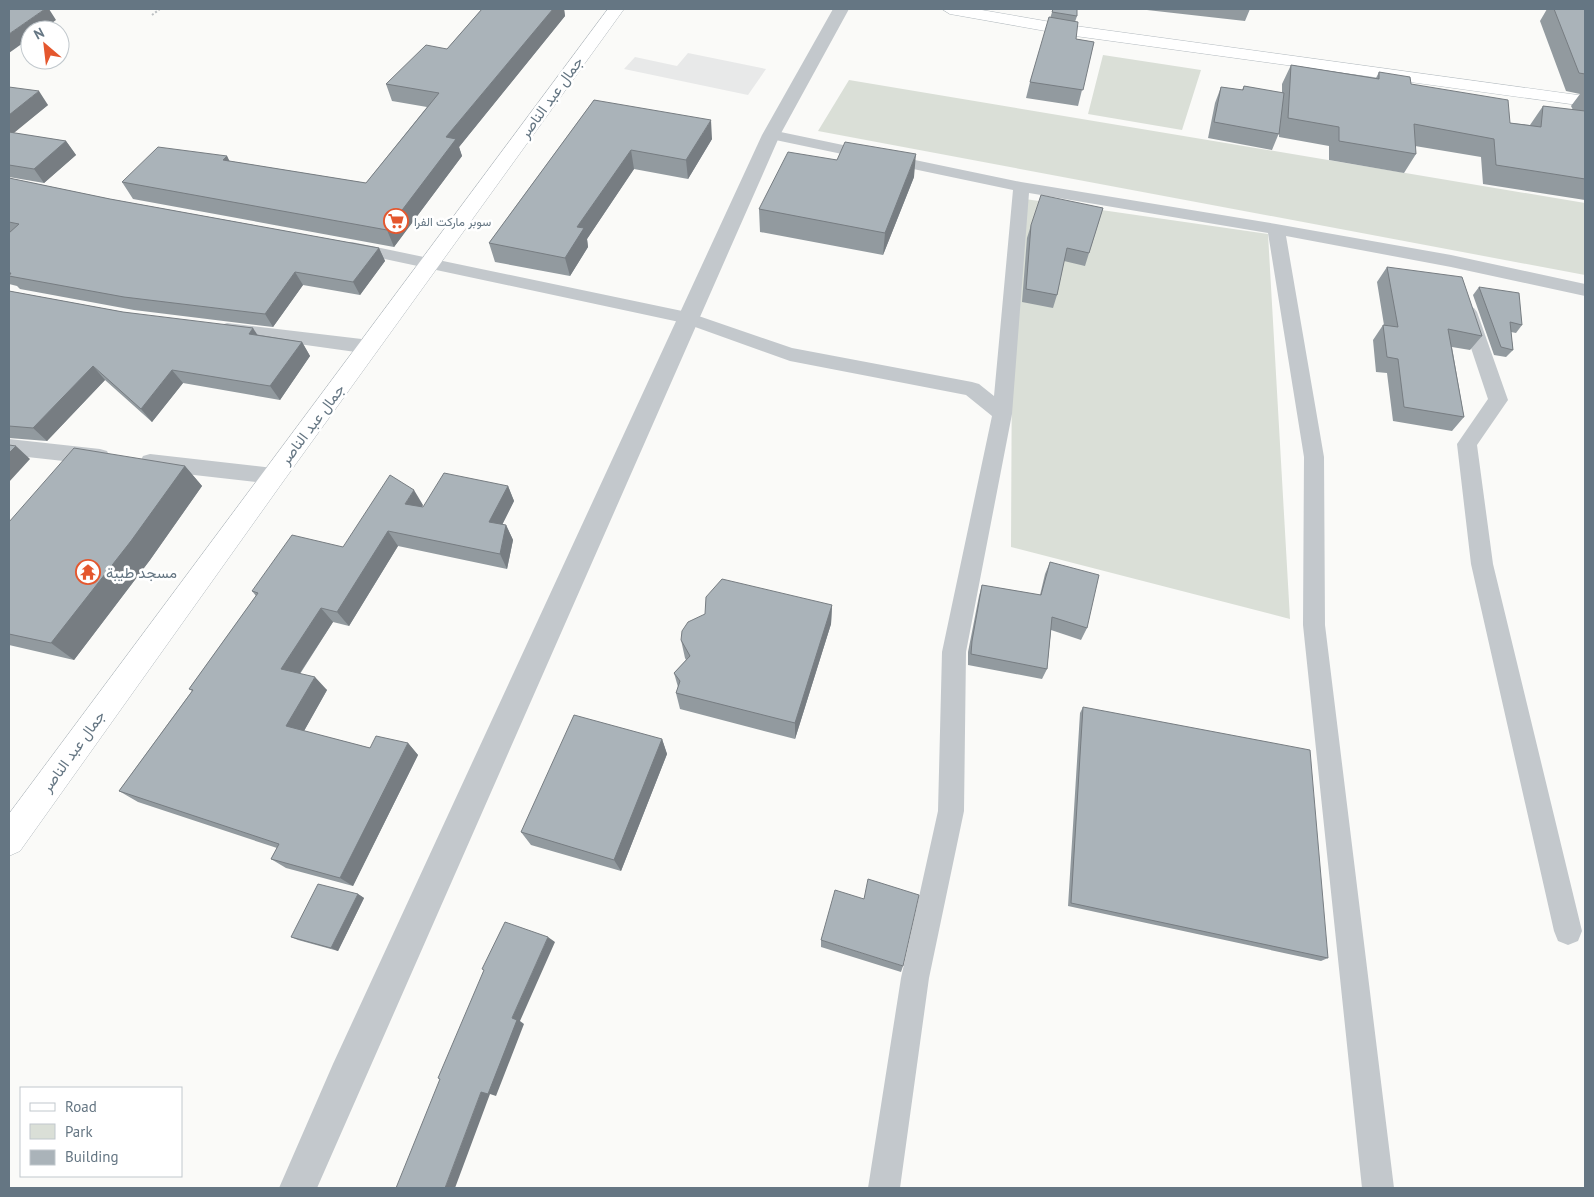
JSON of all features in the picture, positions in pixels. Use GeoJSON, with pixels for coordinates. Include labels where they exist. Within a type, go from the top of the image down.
{"type":"FeatureCollection","features":[{"type":"Feature","properties":{"kind":"main road","name":"جمال عبد الناصر"},"geometry":{"type":"LineString","coordinates":[[9,840],[273,476],[370,347],[616,9]]}},
{"type":"Feature","properties":{"kind":"main road"},"geometry":{"type":"LineString","coordinates":[[950,9],[1068,30],[1585,101]]}},
{"type":"Feature","properties":{"kind":"street"},"geometry":{"type":"LineString","coordinates":[[298,1188],[687,318],[771,135],[841,9]]}},
{"type":"Feature","properties":{"kind":"lane"},"geometry":{"type":"LineString","coordinates":[[771,135],[1021,187],[1276,229],[1456,276],[1584,294]]}},
{"type":"Feature","properties":{"kind":"lane"},"geometry":{"type":"LineString","coordinates":[[884,1188],[915,978],[951,811],[954,652],[1002,414],[1021,187]]}},
{"type":"Feature","properties":{"kind":"lane"},"geometry":{"type":"LineString","coordinates":[[1276,229],[1314,458],[1314,625],[1378,1188]]}},
{"type":"Feature","properties":{"kind":"lane"},"geometry":{"type":"LineString","coordinates":[[333,244],[431,262],[687,318],[790,354],[972,389],[1002,414]]}},
{"type":"Feature","properties":{"kind":"lane"},"geometry":{"type":"LineString","coordinates":[[1456,276],[1498,400],[1467,444],[1482,564],[1568,931]]}},
{"type":"Feature","properties":{"kind":"lane"},"geometry":{"type":"LineString","coordinates":[[213,328],[370,347]]}},
{"type":"Feature","properties":{"kind":"lane"},"geometry":{"type":"LineString","coordinates":[[9,447],[273,476]]}},
{"type":"Feature","properties":{"kind":"path"},"geometry":{"type":"LineString","coordinates":[[152,14],[160,9]]}},
{"type":"Feature","properties":{"kind":"shaded area"},"geometry":{"type":"Polygon","coordinates":[[[688,53],[766,69],[748,95],[624,69],[635,57],[677,66],[688,53]]]}},
{"type":"Feature","properties":{"kind":"green space"},"geometry":{"type":"Polygon","coordinates":[[[1103,55],[1201,70],[1182,130],[1088,114],[1103,55]]]}},
{"type":"Feature","properties":{"kind":"green space"},"geometry":{"type":"Polygon","coordinates":[[[849,80],[1585,203],[1585,275],[818,131],[849,80]]]}},
{"type":"Feature","properties":{"kind":"green space"},"geometry":{"type":"Polygon","coordinates":[[[1025,199],[1268,234],[1290,619],[1011,547],[1012,347],[1025,199]]]}},
{"type":"Feature","properties":{"kind":"building"},"geometry":{"type":"Polygon","coordinates":[[[9,9],[45,9],[29,20],[20,20],[20,26],[9,34],[9,9]]]}},
{"type":"Feature","properties":{"kind":"building"},"geometry":{"type":"Polygon","coordinates":[[[482,9],[553,9],[446,137],[456,139],[387,230],[122,182],[158,147],[227,156],[223,160],[366,183],[439,93],[386,84],[426,45],[447,49],[482,9]]]}},
{"type":"Feature","properties":{"kind":"building"},"geometry":{"type":"Polygon","coordinates":[[[1053,9],[1077,9],[1077,16],[1052,12],[1053,9]]]}},
{"type":"Feature","properties":{"kind":"building"},"geometry":{"type":"Polygon","coordinates":[[[1554,9],[1585,9],[1585,74],[1579,73],[1554,9]]]}},
{"type":"Feature","properties":{"kind":"building"},"geometry":{"type":"Polygon","coordinates":[[[1049,17],[1078,22],[1076,39],[1094,42],[1083,90],[1030,82],[1049,17]]]}},
{"type":"Feature","properties":{"kind":"building"},"geometry":{"type":"Polygon","coordinates":[[[1291,65],[1379,79],[1379,72],[1410,77],[1411,84],[1508,100],[1510,123],[1541,127],[1543,106],[1585,111],[1585,179],[1496,165],[1494,139],[1414,124],[1416,154],[1339,141],[1339,127],[1288,118],[1291,65]]]}},
{"type":"Feature","properties":{"kind":"building"},"geometry":{"type":"Polygon","coordinates":[[[1244,86],[1284,93],[1279,134],[1214,122],[1221,87],[1243,90],[1244,86]]]}},
{"type":"Feature","properties":{"kind":"building"},"geometry":{"type":"Polygon","coordinates":[[[9,87],[39,91],[9,115],[9,87]]]}},
{"type":"Feature","properties":{"kind":"building"},"geometry":{"type":"Polygon","coordinates":[[[594,100],[711,120],[686,160],[631,150],[577,227],[584,228],[565,258],[489,243],[594,100]]]}},
{"type":"Feature","properties":{"kind":"building"},"geometry":{"type":"Polygon","coordinates":[[[9,132],[66,141],[34,169],[9,165],[9,132]]]}},
{"type":"Feature","properties":{"kind":"building"},"geometry":{"type":"Polygon","coordinates":[[[845,142],[916,154],[885,233],[759,209],[788,152],[837,160],[845,142]]]}},
{"type":"Feature","properties":{"kind":"building"},"geometry":{"type":"Polygon","coordinates":[[[9,178],[110,199],[379,248],[353,282],[295,272],[265,314],[124,297],[9,276],[11,273],[9,273],[9,233],[19,224],[9,222],[9,178]]]}},
{"type":"Feature","properties":{"kind":"building"},"geometry":{"type":"Polygon","coordinates":[[[1041,195],[1103,208],[1089,253],[1067,248],[1057,295],[1026,289],[1031,225],[1041,195]]]}},
{"type":"Feature","properties":{"kind":"building"},"geometry":{"type":"Polygon","coordinates":[[[1387,267],[1462,277],[1482,336],[1448,329],[1464,417],[1404,407],[1398,359],[1387,357],[1383,325],[1398,327],[1387,267]]]}},
{"type":"Feature","properties":{"kind":"building"},"geometry":{"type":"Polygon","coordinates":[[[1479,287],[1519,293],[1522,325],[1510,322],[1513,350],[1501,347],[1479,287]]]}},
{"type":"Feature","properties":{"kind":"building"},"geometry":{"type":"Polygon","coordinates":[[[9,291],[123,312],[253,328],[249,334],[302,342],[270,386],[172,370],[141,409],[93,366],[33,428],[9,426],[9,291]]]}},
{"type":"Feature","properties":{"kind":"building"},"geometry":{"type":"Polygon","coordinates":[[[9,445],[16,446],[9,453],[9,445]]]}},
{"type":"Feature","properties":{"kind":"building"},"geometry":{"type":"Polygon","coordinates":[[[74,448],[185,466],[131,541],[51,643],[9,634],[9,522],[74,448]]]}},
{"type":"Feature","properties":{"kind":"building"},"geometry":{"type":"Polygon","coordinates":[[[444,473],[508,486],[489,522],[506,525],[500,554],[388,531],[337,612],[321,608],[281,669],[315,677],[286,726],[370,748],[376,736],[408,743],[340,878],[271,859],[279,844],[119,791],[193,690],[189,689],[258,593],[252,591],[292,535],[343,547],[390,475],[414,490],[405,504],[423,507],[444,473]]]}},
{"type":"Feature","properties":{"kind":"building"},"geometry":{"type":"Polygon","coordinates":[[[1050,562],[1099,575],[1087,628],[1052,617],[1047,669],[971,654],[982,585],[1041,595],[1050,562]]]}},
{"type":"Feature","properties":{"kind":"building"},"geometry":{"type":"Polygon","coordinates":[[[722,579],[832,605],[795,723],[676,693],[680,681],[674,673],[690,656],[681,640],[682,631],[688,622],[705,614],[706,597],[722,579]]]}},
{"type":"Feature","properties":{"kind":"building"},"geometry":{"type":"Polygon","coordinates":[[[1083,707],[1310,750],[1328,958],[1071,903],[1083,707]]]}},
{"type":"Feature","properties":{"kind":"building"},"geometry":{"type":"Polygon","coordinates":[[[574,715],[662,739],[614,860],[521,832],[574,715]]]}},
{"type":"Feature","properties":{"kind":"building"},"geometry":{"type":"Polygon","coordinates":[[[868,879],[919,895],[903,966],[821,940],[835,890],[864,899],[868,879]]]}},
{"type":"Feature","properties":{"kind":"building"},"geometry":{"type":"Polygon","coordinates":[[[318,884],[358,894],[331,948],[291,937],[318,884]]]}},
{"type":"Feature","properties":{"kind":"building"},"geometry":{"type":"Polygon","coordinates":[[[505,922],[548,937],[512,1018],[517,1020],[488,1094],[481,1092],[445,1188],[396,1188],[440,1079],[438,1078],[484,970],[482,969],[505,922]]]}},
{"type":"Feature","properties":{"kind":"place","name":"سوبر ماركت الفرا"},"geometry":{"type":"Point","coordinates":[396,221]}},
{"type":"Feature","properties":{"kind":"place","name":"مسجد طيبة"},"geometry":{"type":"Point","coordinates":[88,572]}}]}
